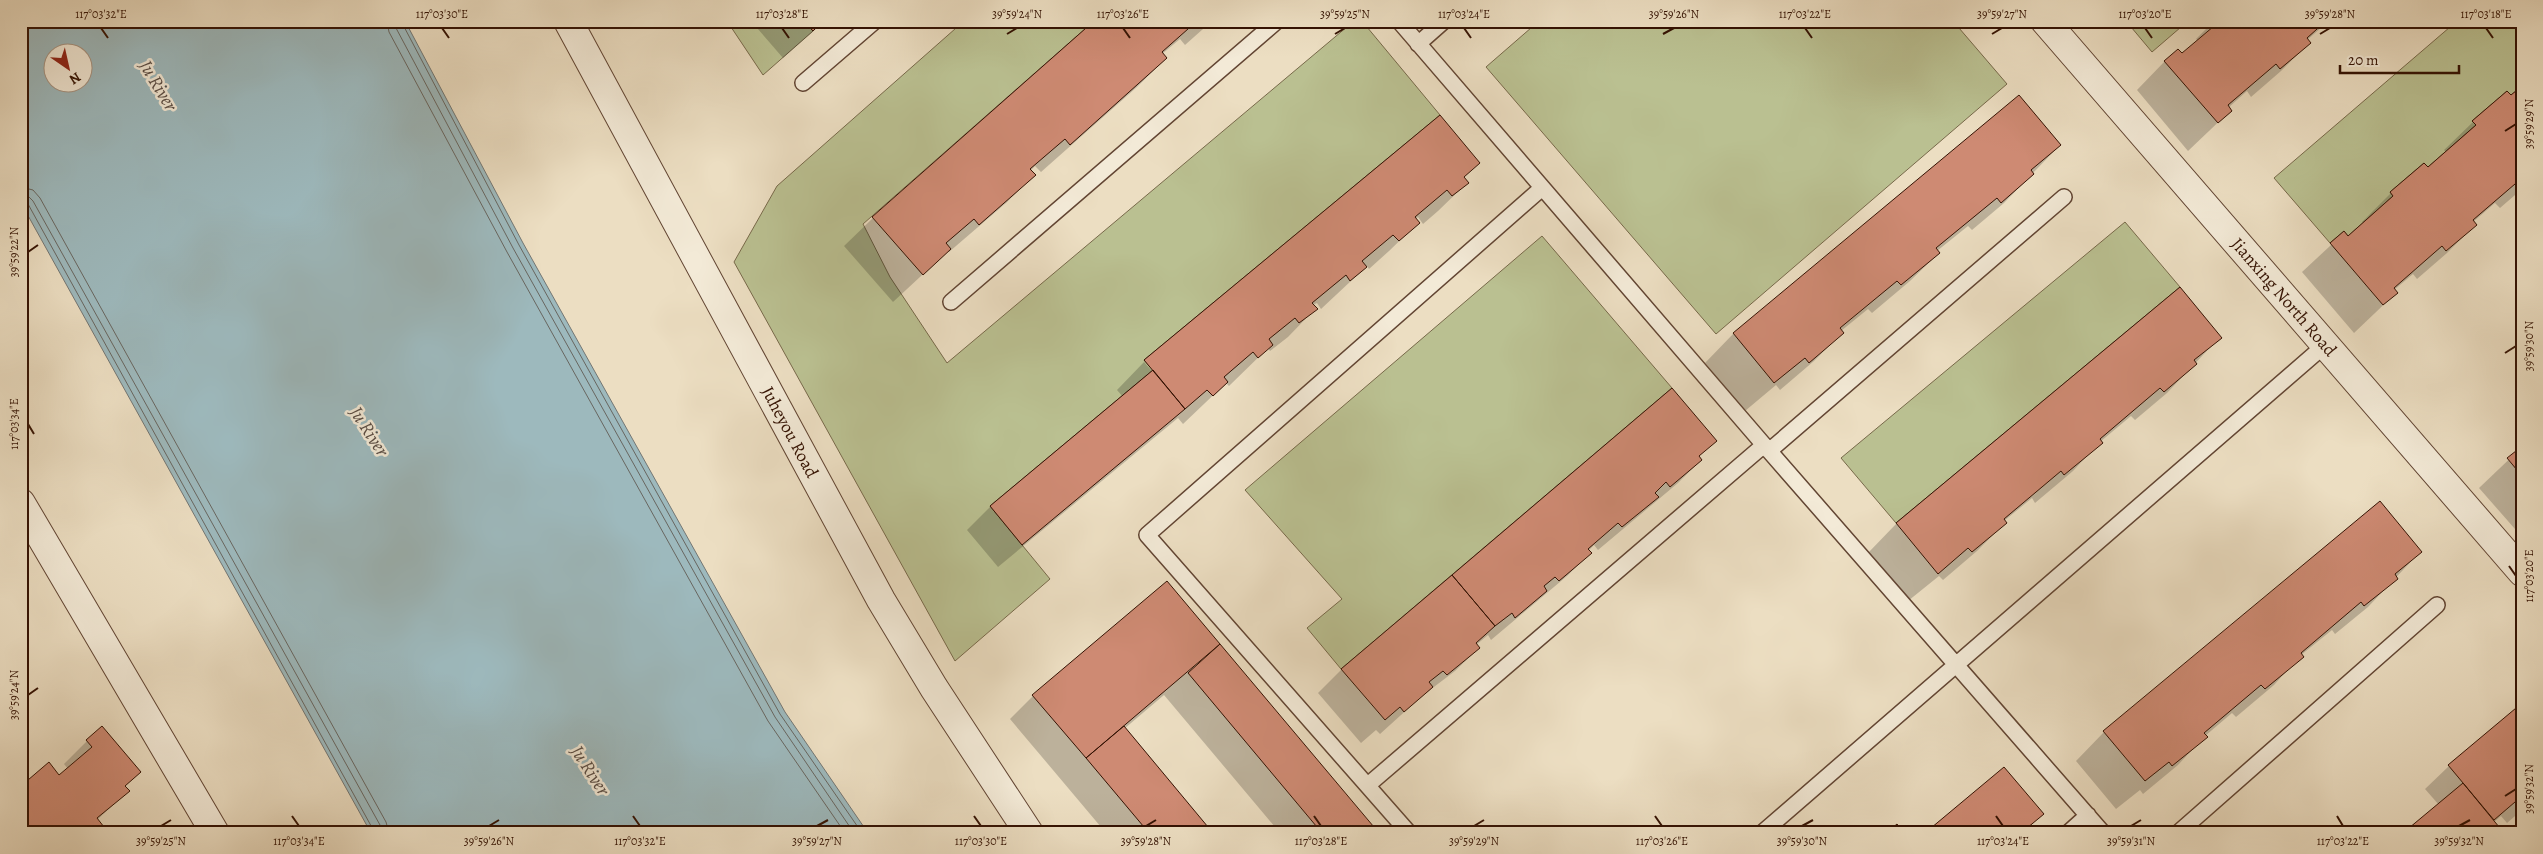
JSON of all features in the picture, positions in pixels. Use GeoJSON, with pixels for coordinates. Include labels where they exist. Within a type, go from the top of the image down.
{"type":"FeatureCollection","features":[{"type":"Feature","properties":{"kind":"street","name":"Juheyou Road"},"geometry":{"type":"LineString","coordinates":[[568,21],[881,600],[934,688],[1029,833]]}},
{"type":"Feature","properties":{"kind":"street","name":"Jianxing North Road"},"geometry":{"type":"LineString","coordinates":[[2045,21],[2522,572]]}},
{"type":"Feature","properties":{"kind":"street"},"geometry":{"type":"LineString","coordinates":[[21,503],[215,833]]}},
{"type":"Feature","properties":{"kind":"lane"},"geometry":{"type":"LineString","coordinates":[[803,83],[875,21]]}},
{"type":"Feature","properties":{"kind":"lane"},"geometry":{"type":"LineString","coordinates":[[951,302],[1277,21]]}},
{"type":"Feature","properties":{"kind":"lane"},"geometry":{"type":"LineString","coordinates":[[1399,21],[1766,448],[2103,833]]}},
{"type":"Feature","properties":{"kind":"lane"},"geometry":{"type":"LineString","coordinates":[[1418,44],[1444,21]]}},
{"type":"Feature","properties":{"kind":"lane"},"geometry":{"type":"LineString","coordinates":[[1409,833],[1147,534],[1542,188]]}},
{"type":"Feature","properties":{"kind":"lane"},"geometry":{"type":"LineString","coordinates":[[1368,785],[2064,197]]}},
{"type":"Feature","properties":{"kind":"lane"},"geometry":{"type":"LineString","coordinates":[[1762,833],[2325,345]]}},
{"type":"Feature","properties":{"kind":"lane"},"geometry":{"type":"LineString","coordinates":[[2178,833],[2437,606]]}},
{"type":"Feature","properties":{"kind":"lane"},"geometry":{"type":"LineString","coordinates":[[2068,833],[2088,815]]}},
{"type":"Feature","properties":{"kind":"green space"},"geometry":{"type":"Polygon","coordinates":[[[727,21],[804,21],[813,31],[763,75],[727,21]]]}},
{"type":"Feature","properties":{"kind":"green space"},"geometry":{"type":"Polygon","coordinates":[[[964,21],[1094,21],[863,224],[890,277],[947,363],[1354,21],[1362,21],[1440,115],[1144,360],[1153,370],[990,506],[1050,579],[955,661],[734,262],[777,186],[964,21]]]}},
{"type":"Feature","properties":{"kind":"green space"},"geometry":{"type":"Polygon","coordinates":[[[1539,21],[1953,21],[2007,84],[1716,334],[1486,67],[1539,21]]]}},
{"type":"Feature","properties":{"kind":"green space"},"geometry":{"type":"Polygon","coordinates":[[[2126,21],[2188,21],[2152,52],[2126,21]]]}},
{"type":"Feature","properties":{"kind":"green space"},"geometry":{"type":"Polygon","coordinates":[[[2457,21],[2522,21],[2522,86],[2511,95],[2507,91],[2472,121],[2476,125],[2428,167],[2424,163],[2390,192],[2393,196],[2348,236],[2344,231],[2330,243],[2274,178],[2457,21]]]}},
{"type":"Feature","properties":{"kind":"green space"},"geometry":{"type":"Polygon","coordinates":[[[2125,222],[2180,287],[1896,523],[1841,458],[2125,222]]]}},
{"type":"Feature","properties":{"kind":"green space"},"geometry":{"type":"Polygon","coordinates":[[[1542,236],[1672,388],[1341,669],[1307,628],[1342,599],[1245,490],[1542,236]]]}},
{"type":"Feature","properties":{"kind":"water","name":"Ju River"},"geometry":{"type":"Polygon","coordinates":[[[21,21],[405,21],[523,243],[785,712],[868,833],[371,833],[21,203],[21,21]]]}},
{"type":"Feature","properties":{"kind":"building"},"geometry":{"type":"Polygon","coordinates":[[[804,21],[823,21],[813,31],[804,21]]]}},
{"type":"Feature","properties":{"kind":"building"},"geometry":{"type":"Polygon","coordinates":[[[1094,21],[1197,21],[1162,52],[1167,58],[1070,145],[1065,139],[1030,169],[1036,175],[979,225],[974,219],[946,243],[951,249],[923,275],[872,217],[1094,21]]]}},
{"type":"Feature","properties":{"kind":"building"},"geometry":{"type":"Polygon","coordinates":[[[2220,21],[2326,21],[2307,38],[2311,43],[2280,69],[2276,64],[2228,105],[2232,111],[2218,123],[2164,61],[2178,49],[2182,53],[2220,21]]]}},
{"type":"Feature","properties":{"kind":"building"},"geometry":{"type":"Polygon","coordinates":[[[2522,86],[2522,178],[2473,220],[2477,225],[2446,251],[2442,246],[2394,288],[2398,293],[2383,305],[2330,243],[2344,231],[2348,236],[2393,196],[2390,192],[2424,163],[2428,167],[2476,125],[2472,121],[2507,91],[2511,95],[2522,86]]]}},
{"type":"Feature","properties":{"kind":"building"},"geometry":{"type":"Polygon","coordinates":[[[2019,95],[2061,145],[2031,170],[2034,174],[2001,203],[1997,198],[1936,248],[1940,253],[1901,285],[1897,281],[1840,328],[1844,333],[1809,363],[1805,358],[1774,383],[1733,333],[2019,95]]]}},
{"type":"Feature","properties":{"kind":"building"},"geometry":{"type":"Polygon","coordinates":[[[1440,115],[1480,163],[1464,177],[1469,183],[1452,196],[1447,190],[1415,217],[1420,223],[1399,241],[1393,235],[1362,261],[1367,267],[1350,281],[1346,275],[1312,303],[1318,309],[1299,323],[1295,318],[1269,339],[1273,345],[1258,358],[1253,352],[1224,377],[1228,382],[1213,396],[1207,390],[1185,409],[1144,360],[1440,115]]]}},
{"type":"Feature","properties":{"kind":"building"},"geometry":{"type":"Polygon","coordinates":[[[2180,287],[2222,338],[2194,360],[2197,364],[2164,392],[2160,388],[2100,439],[2103,443],[2064,475],[2061,471],[2004,519],[2007,523],[1972,552],[1968,548],[1938,574],[1896,523],[2180,287]]]}},
{"type":"Feature","properties":{"kind":"building"},"geometry":{"type":"Polygon","coordinates":[[[1153,370],[1185,409],[1022,545],[990,506],[1153,370]]]}},
{"type":"Feature","properties":{"kind":"building"},"geometry":{"type":"Polygon","coordinates":[[[1672,388],[1717,441],[1699,456],[1702,460],[1670,487],[1666,482],[1655,493],[1659,497],[1622,527],[1618,523],[1588,549],[1592,553],[1559,581],[1555,577],[1544,586],[1547,591],[1515,618],[1512,613],[1495,626],[1452,575],[1672,388]]]}},
{"type":"Feature","properties":{"kind":"building"},"geometry":{"type":"Polygon","coordinates":[[[2522,448],[2522,476],[2507,458],[2522,448]]]}},
{"type":"Feature","properties":{"kind":"building"},"geometry":{"type":"Polygon","coordinates":[[[2380,501],[2422,552],[2395,574],[2398,579],[2364,606],[2361,602],[2301,653],[2304,657],[2265,689],[2261,685],[2204,733],[2208,737],[2172,766],[2169,762],[2145,781],[2103,731],[2380,501]]]}},
{"type":"Feature","properties":{"kind":"building"},"geometry":{"type":"Polygon","coordinates":[[[1452,575],[1495,626],[1476,643],[1480,648],[1447,675],[1443,671],[1429,682],[1433,687],[1404,712],[1400,707],[1385,720],[1341,669],[1452,575]]]}},
{"type":"Feature","properties":{"kind":"building"},"geometry":{"type":"Polygon","coordinates":[[[1167,581],[1220,644],[1086,758],[1032,695],[1167,581]]]}},
{"type":"Feature","properties":{"kind":"building"},"geometry":{"type":"Polygon","coordinates":[[[1220,644],[1379,833],[1322,833],[1188,673],[1220,644]]]}},
{"type":"Feature","properties":{"kind":"building"},"geometry":{"type":"Polygon","coordinates":[[[2522,703],[2522,796],[2494,820],[2448,765],[2522,703]]]}},
{"type":"Feature","properties":{"kind":"building"},"geometry":{"type":"Polygon","coordinates":[[[102,726],[141,772],[125,786],[130,791],[97,818],[104,827],[98,833],[21,833],[21,786],[49,762],[59,775],[92,747],[86,740],[102,726]]]}},
{"type":"Feature","properties":{"kind":"building"},"geometry":{"type":"Polygon","coordinates":[[[1124,726],[1213,833],[1149,833],[1086,758],[1124,726]]]}},
{"type":"Feature","properties":{"kind":"building"},"geometry":{"type":"Polygon","coordinates":[[[2004,767],[2044,814],[2021,833],[1925,833],[2004,767]]]}},
{"type":"Feature","properties":{"kind":"building"},"geometry":{"type":"Polygon","coordinates":[[[2463,783],[2504,833],[2403,833],[2463,783]]]}},
{"type":"Feature","properties":{"kind":"building"},"geometry":{"type":"Polygon","coordinates":[[[1897,824],[1904,833],[1886,833],[1897,824]]]}}]}
